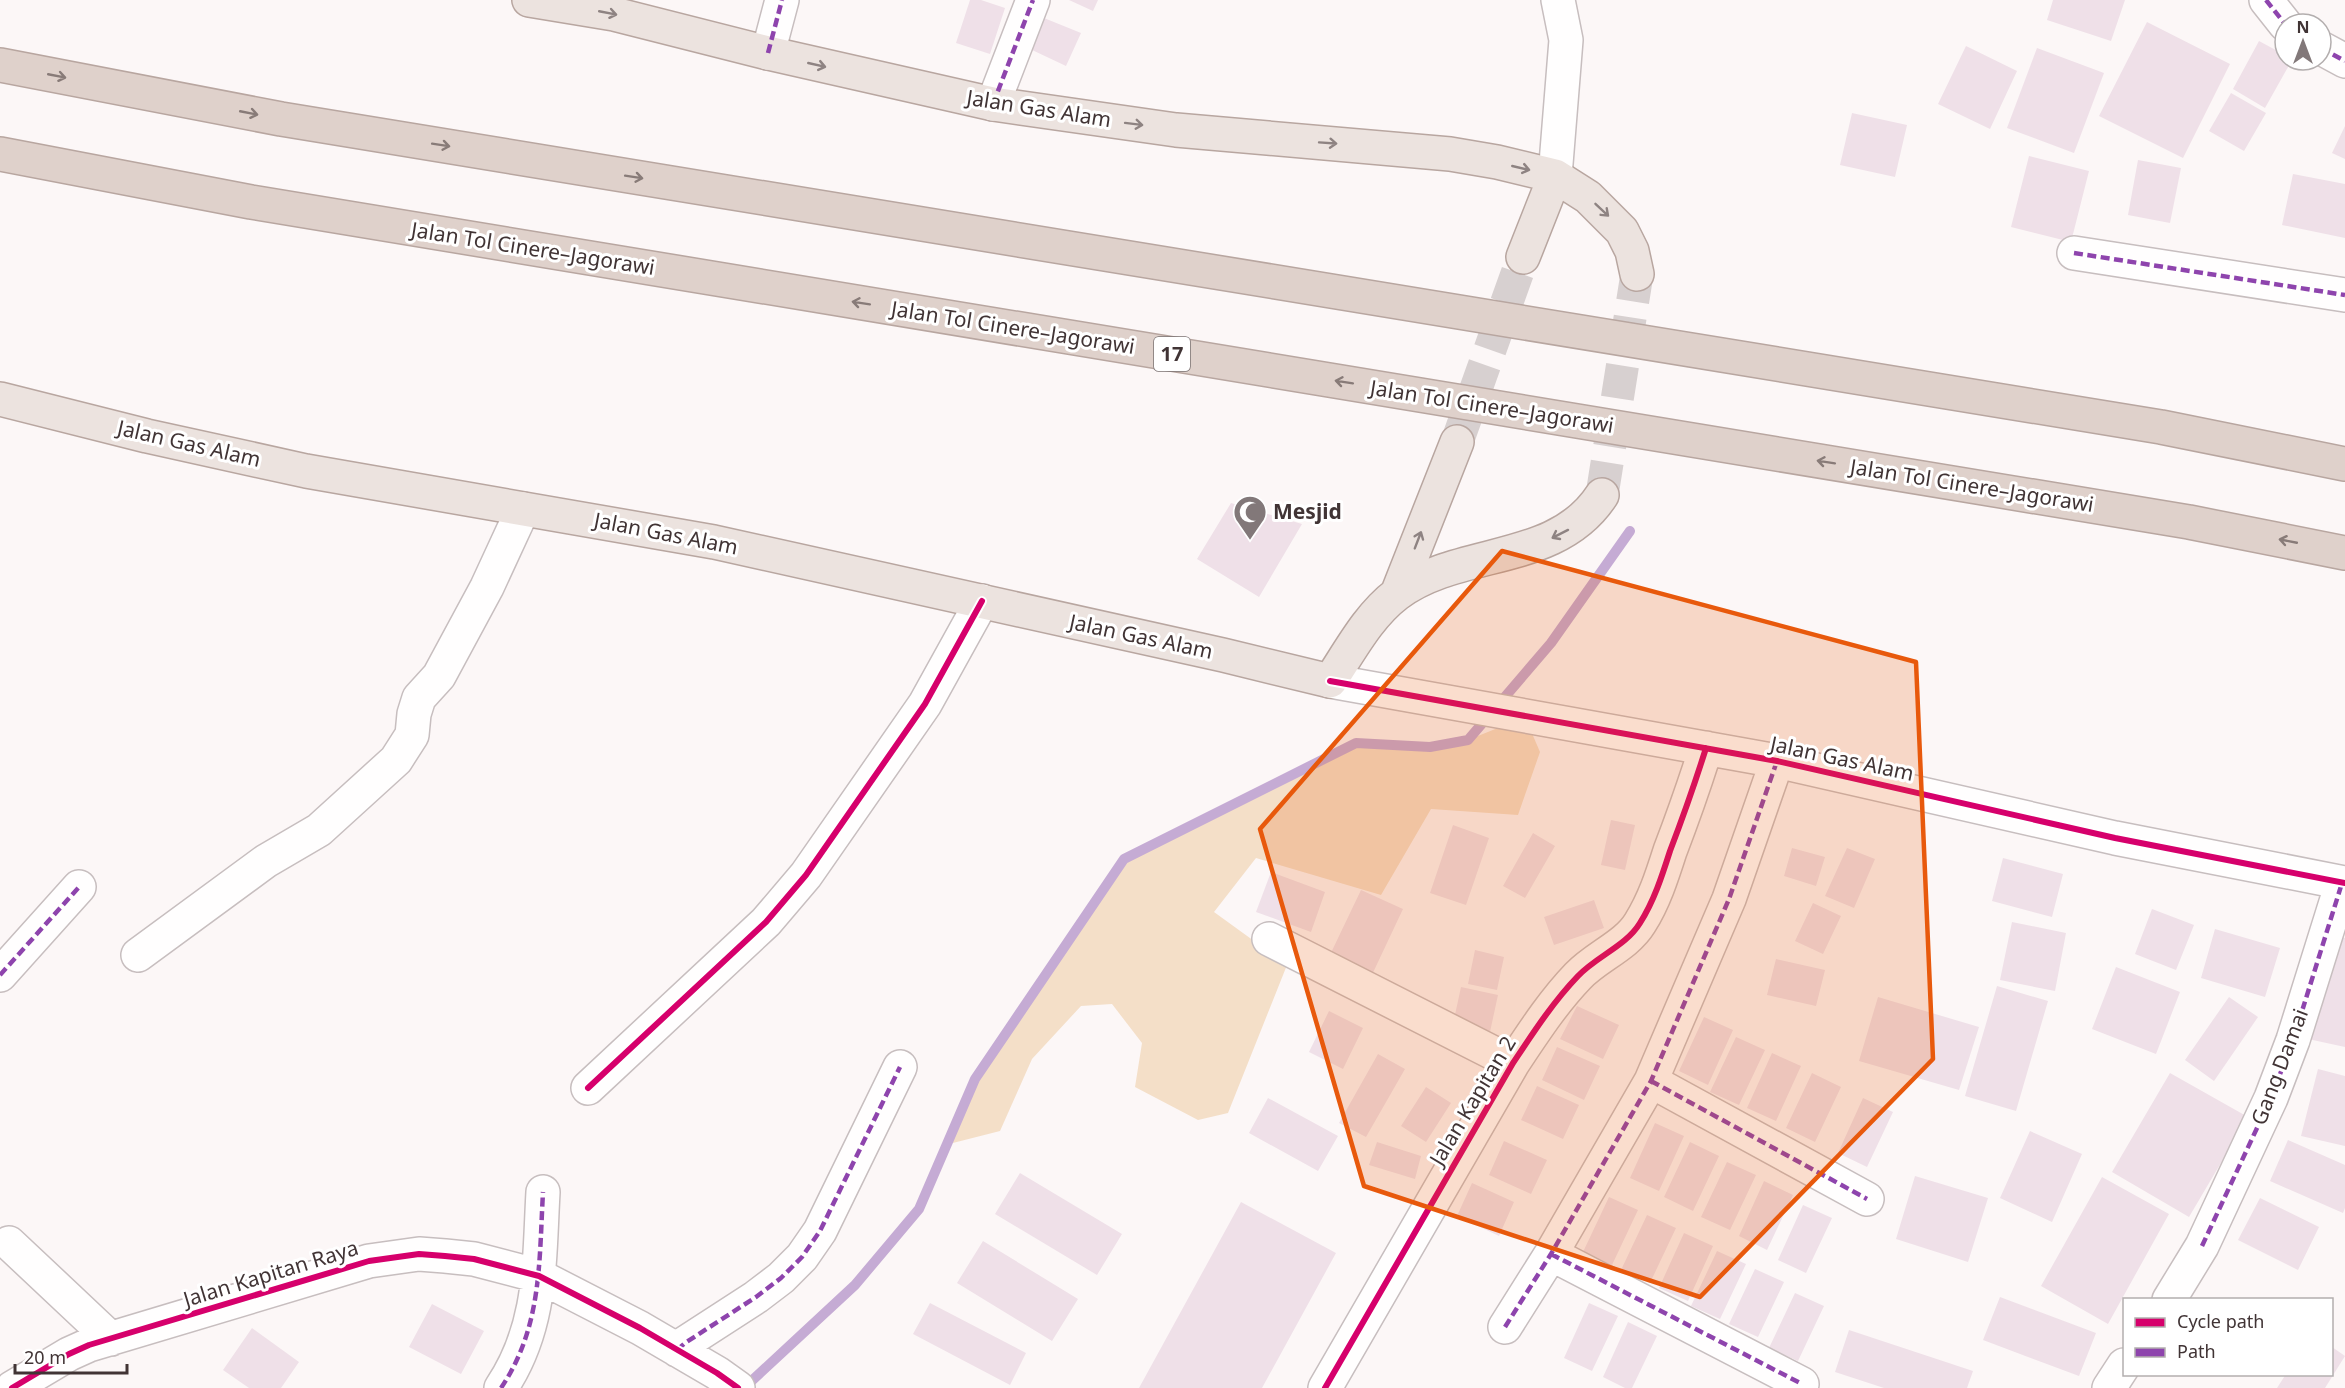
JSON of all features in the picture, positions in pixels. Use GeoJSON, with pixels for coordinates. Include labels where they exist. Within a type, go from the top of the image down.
{"type":"FeatureCollection","features":[{"type":"Feature","properties":{"kind":"highway"},"geometry":{"type":"LineString","coordinates":[[0,65],[281,119],[2161,427],[2345,464]]}},
{"type":"Feature","properties":{"kind":"highway","name":"Jalan Tol Cinere–Jagorawi"},"geometry":{"type":"LineString","coordinates":[[0,154],[251,202],[2189,522],[2345,553]]}},
{"type":"Feature","properties":{"kind":"main road","name":"Jalan Gas Alam"},"geometry":{"type":"LineString","coordinates":[[529,0],[614,14],[768,53],[993,104],[1176,130],[1450,154],[1497,162],[1555,176],[1588,197],[1622,231],[1632,251],[1637,274]]}},
{"type":"Feature","properties":{"kind":"main road"},"geometry":{"type":"LineString","coordinates":[[1523,257],[1555,176]]}},
{"type":"Feature","properties":{"kind":"main road","name":"Jalan Gas Alam"},"geometry":{"type":"LineString","coordinates":[[0,399],[147,436],[306,471],[714,542],[1223,655],[1330,681]]}},
{"type":"Feature","properties":{"kind":"main road"},"geometry":{"type":"LineString","coordinates":[[1397,594],[1456,442]]}},
{"type":"Feature","properties":{"kind":"main road"},"geometry":{"type":"LineString","coordinates":[[1330,681],[1377,614],[1397,594],[1431,576],[1548,540],[1578,523],[1591,512],[1602,495]]}},
{"type":"Feature","properties":{"kind":"street"},"geometry":{"type":"LineString","coordinates":[[768,53],[782,0]]}},
{"type":"Feature","properties":{"kind":"street"},"geometry":{"type":"LineString","coordinates":[[993,104],[1033,0]]}},
{"type":"Feature","properties":{"kind":"street"},"geometry":{"type":"LineString","coordinates":[[1555,176],[1566,40],[1558,0]]}},
{"type":"Feature","properties":{"kind":"street"},"geometry":{"type":"LineString","coordinates":[[2266,0],[2276,12]]}},
{"type":"Feature","properties":{"kind":"street"},"geometry":{"type":"LineString","coordinates":[[2074,253],[2345,295]]}},
{"type":"Feature","properties":{"kind":"street"},"geometry":{"type":"LineString","coordinates":[[138,955],[266,861],[319,830],[396,760],[412,735],[414,714],[419,698],[439,676],[487,587],[523,509]]}},
{"type":"Feature","properties":{"kind":"street"},"geometry":{"type":"LineString","coordinates":[[588,1088],[766,922],[806,875],[925,704],[982,602]]}},
{"type":"Feature","properties":{"kind":"street","name":"Jalan Gas Alam"},"geometry":{"type":"LineString","coordinates":[[1330,681],[1777,761],[2115,838],[2343,883]]}},
{"type":"Feature","properties":{"kind":"street","name":"Jalan Kapitan 2"},"geometry":{"type":"LineString","coordinates":[[1325,1388],[1513,1063],[1557,1000],[1579,975],[1602,954],[1627,939],[1640,924],[1655,894],[1706,748]]}},
{"type":"Feature","properties":{"kind":"street"},"geometry":{"type":"LineString","coordinates":[[1505,1327],[1551,1254],[1651,1081],[1729,899],[1777,761]]}},
{"type":"Feature","properties":{"kind":"street","name":"Gang Damai"},"geometry":{"type":"LineString","coordinates":[[2170,1298],[2202,1246],[2271,1098],[2293,1040],[2343,883]]}},
{"type":"Feature","properties":{"kind":"street"},"geometry":{"type":"LineString","coordinates":[[0,975],[79,887]]}},
{"type":"Feature","properties":{"kind":"street"},"geometry":{"type":"LineString","coordinates":[[1269,939],[1513,1063]]}},
{"type":"Feature","properties":{"kind":"street"},"geometry":{"type":"LineString","coordinates":[[677,1350],[781,1278],[802,1257],[820,1231],[900,1067]]}},
{"type":"Feature","properties":{"kind":"street"},"geometry":{"type":"LineString","coordinates":[[1651,1081],[1867,1199]]}},
{"type":"Feature","properties":{"kind":"street"},"geometry":{"type":"LineString","coordinates":[[501,1388],[512,1371],[533,1320],[539,1276],[543,1192]]}},
{"type":"Feature","properties":{"kind":"street"},"geometry":{"type":"LineString","coordinates":[[9,1243],[111,1339]]}},
{"type":"Feature","properties":{"kind":"street","name":"Jalan Kapitan Raya"},"geometry":{"type":"LineString","coordinates":[[12,1388],[69,1354],[89,1345],[352,1266],[394,1256],[419,1254],[474,1259],[539,1276],[640,1328],[727,1380]]}},
{"type":"Feature","properties":{"kind":"street"},"geometry":{"type":"LineString","coordinates":[[1551,1254],[1802,1383]]}},
{"type":"Feature","properties":{"kind":"street"},"geometry":{"type":"LineString","coordinates":[[2109,1388],[2123,1367]]}},
{"type":"Feature","properties":{"kind":"highlighted area"},"geometry":{"type":"Polygon","coordinates":[[[1502,551],[1916,662],[1933,1059],[1700,1297],[1364,1186],[1260,829],[1502,551]]]}},
{"type":"Feature","properties":{"kind":"shaded area"},"geometry":{"type":"Polygon","coordinates":[[[1525,717],[1540,752],[1518,815],[1431,809],[1381,895],[1256,858],[1214,912],[1287,965],[1228,1113],[1198,1120],[1135,1087],[1142,1043],[1112,1004],[1081,1006],[1032,1059],[1000,1131],[945,1145],[975,1079],[1124,859],[1356,743],[1430,747],[1468,740],[1525,717]]]}},
{"type":"Feature","properties":{"kind":"building"},"geometry":{"type":"Polygon","coordinates":[[[970,0],[981,0],[1005,8],[990,54],[956,43],[970,0]]]}},
{"type":"Feature","properties":{"kind":"building"},"geometry":{"type":"Polygon","coordinates":[[[1069,0],[1098,0],[1093,11],[1069,0]]]}},
{"type":"Feature","properties":{"kind":"building"},"geometry":{"type":"Polygon","coordinates":[[[2053,0],[2125,0],[2111,41],[2047,20],[2053,0]]]}},
{"type":"Feature","properties":{"kind":"building"},"geometry":{"type":"Polygon","coordinates":[[[1044,18],[1081,33],[1066,66],[1030,49],[1044,18]]]}},
{"type":"Feature","properties":{"kind":"building"},"geometry":{"type":"Polygon","coordinates":[[[2147,22],[2230,64],[2183,158],[2099,116],[2147,22]]]}},
{"type":"Feature","properties":{"kind":"building"},"geometry":{"type":"Polygon","coordinates":[[[2259,41],[2273,49],[2273,72],[2285,72],[2265,108],[2233,89],[2259,41]]]}},
{"type":"Feature","properties":{"kind":"building"},"geometry":{"type":"Polygon","coordinates":[[[1966,46],[2017,71],[1990,129],[1938,104],[1966,46]]]}},
{"type":"Feature","properties":{"kind":"building"},"geometry":{"type":"Polygon","coordinates":[[[2037,48],[2104,73],[2074,153],[2007,128],[2037,48]]]}},
{"type":"Feature","properties":{"kind":"building"},"geometry":{"type":"Polygon","coordinates":[[[2231,93],[2266,113],[2244,151],[2209,131],[2231,93]]]}},
{"type":"Feature","properties":{"kind":"building"},"geometry":{"type":"Polygon","coordinates":[[[1852,113],[1907,125],[1895,177],[1840,165],[1852,113]]]}},
{"type":"Feature","properties":{"kind":"building"},"geometry":{"type":"Polygon","coordinates":[[[2345,126],[2345,159],[2332,153],[2345,126]]]}},
{"type":"Feature","properties":{"kind":"building"},"geometry":{"type":"Polygon","coordinates":[[[2029,156],[2089,171],[2071,242],[2011,227],[2029,156]]]}},
{"type":"Feature","properties":{"kind":"building"},"geometry":{"type":"Polygon","coordinates":[[[2138,160],[2181,168],[2170,223],[2128,215],[2138,160]]]}},
{"type":"Feature","properties":{"kind":"building"},"geometry":{"type":"Polygon","coordinates":[[[2293,174],[2345,184],[2345,238],[2282,225],[2293,174]]]}},
{"type":"Feature","properties":{"kind":"building","name":"Mesjid"},"geometry":{"type":"Polygon","coordinates":[[[1231,503],[1302,524],[1259,597],[1197,559],[1231,503]]]}},
{"type":"Feature","properties":{"kind":"building"},"geometry":{"type":"Polygon","coordinates":[[[1611,820],[1635,825],[1625,870],[1601,865],[1611,820]]]}},
{"type":"Feature","properties":{"kind":"building"},"geometry":{"type":"Polygon","coordinates":[[[1453,825],[1489,838],[1466,905],[1430,893],[1453,825]]]}},
{"type":"Feature","properties":{"kind":"building"},"geometry":{"type":"Polygon","coordinates":[[[1533,833],[1555,846],[1525,898],[1503,886],[1533,833]]]}},
{"type":"Feature","properties":{"kind":"building"},"geometry":{"type":"Polygon","coordinates":[[[1792,848],[1825,857],[1816,886],[1784,876],[1792,848]]]}},
{"type":"Feature","properties":{"kind":"building"},"geometry":{"type":"Polygon","coordinates":[[[1847,848],[1875,859],[1854,908],[1825,896],[1847,848]]]}},
{"type":"Feature","properties":{"kind":"building"},"geometry":{"type":"Polygon","coordinates":[[[2003,858],[2063,874],[2052,917],[1992,901],[2003,858]]]}},
{"type":"Feature","properties":{"kind":"building"},"geometry":{"type":"Polygon","coordinates":[[[1271,872],[1325,892],[1311,932],[1256,912],[1271,872]]]}},
{"type":"Feature","properties":{"kind":"building"},"geometry":{"type":"Polygon","coordinates":[[[1361,890],[1403,909],[1370,979],[1328,959],[1361,890]]]}},
{"type":"Feature","properties":{"kind":"building"},"geometry":{"type":"Polygon","coordinates":[[[1594,900],[1604,928],[1554,945],[1544,917],[1594,900]]]}},
{"type":"Feature","properties":{"kind":"building"},"geometry":{"type":"Polygon","coordinates":[[[1813,903],[1841,916],[1823,954],[1795,941],[1813,903]]]}},
{"type":"Feature","properties":{"kind":"building"},"geometry":{"type":"Polygon","coordinates":[[[2152,909],[2194,925],[2176,970],[2135,954],[2152,909]]]}},
{"type":"Feature","properties":{"kind":"building"},"geometry":{"type":"Polygon","coordinates":[[[2012,922],[2066,933],[2055,991],[2000,980],[2012,922]]]}},
{"type":"Feature","properties":{"kind":"building"},"geometry":{"type":"Polygon","coordinates":[[[2215,929],[2280,948],[2265,997],[2201,978],[2215,929]]]}},
{"type":"Feature","properties":{"kind":"building"},"geometry":{"type":"Polygon","coordinates":[[[2333,935],[2345,938],[2345,1047],[2308,1039],[2333,935]]]}},
{"type":"Feature","properties":{"kind":"building"},"geometry":{"type":"Polygon","coordinates":[[[1475,950],[1504,957],[1497,990],[1468,984],[1475,950]]]}},
{"type":"Feature","properties":{"kind":"building"},"geometry":{"type":"Polygon","coordinates":[[[1776,959],[1825,970],[1816,1006],[1767,995],[1776,959]]]}},
{"type":"Feature","properties":{"kind":"building"},"geometry":{"type":"Polygon","coordinates":[[[2116,967],[2180,992],[2156,1054],[2092,1029],[2116,967]]]}},
{"type":"Feature","properties":{"kind":"building"},"geometry":{"type":"Polygon","coordinates":[[[1997,986],[2048,1001],[2016,1111],[1965,1096],[1997,986]]]}},
{"type":"Feature","properties":{"kind":"building"},"geometry":{"type":"Polygon","coordinates":[[[1461,987],[1498,995],[1490,1032],[1453,1024],[1461,987]]]}},
{"type":"Feature","properties":{"kind":"building"},"geometry":{"type":"Polygon","coordinates":[[[1878,997],[1979,1027],[1959,1090],[1859,1061],[1878,997]]]}},
{"type":"Feature","properties":{"kind":"building"},"geometry":{"type":"Polygon","coordinates":[[[2229,997],[2258,1017],[2214,1081],[2185,1060],[2229,997]]]}},
{"type":"Feature","properties":{"kind":"building"},"geometry":{"type":"Polygon","coordinates":[[[1577,1006],[1619,1025],[1603,1059],[1560,1039],[1577,1006]]]}},
{"type":"Feature","properties":{"kind":"building"},"geometry":{"type":"Polygon","coordinates":[[[1329,1011],[1363,1028],[1343,1069],[1309,1052],[1329,1011]]]}},
{"type":"Feature","properties":{"kind":"building"},"geometry":{"type":"Polygon","coordinates":[[[1704,1017],[1733,1030],[1708,1085],[1679,1071],[1704,1017]]]}},
{"type":"Feature","properties":{"kind":"building"},"geometry":{"type":"Polygon","coordinates":[[[1736,1037],[1765,1050],[1739,1105],[1710,1092],[1736,1037]]]}},
{"type":"Feature","properties":{"kind":"building"},"geometry":{"type":"Polygon","coordinates":[[[1557,1047],[1600,1066],[1584,1100],[1542,1080],[1557,1047]]]}},
{"type":"Feature","properties":{"kind":"building"},"geometry":{"type":"Polygon","coordinates":[[[1772,1053],[1801,1066],[1776,1121],[1747,1108],[1772,1053]]]}},
{"type":"Feature","properties":{"kind":"building"},"geometry":{"type":"Polygon","coordinates":[[[1378,1054],[1405,1069],[1366,1137],[1339,1123],[1378,1054]]]}},
{"type":"Feature","properties":{"kind":"building"},"geometry":{"type":"Polygon","coordinates":[[[2318,1069],[2345,1076],[2345,1146],[2301,1136],[2318,1069]]]}},
{"type":"Feature","properties":{"kind":"building"},"geometry":{"type":"Polygon","coordinates":[[[1812,1073],[1841,1087],[1815,1142],[1786,1128],[1812,1073]]]}},
{"type":"Feature","properties":{"kind":"building"},"geometry":{"type":"Polygon","coordinates":[[[2170,1073],[2248,1117],[2189,1217],[2112,1172],[2170,1073]]]}},
{"type":"Feature","properties":{"kind":"building"},"geometry":{"type":"Polygon","coordinates":[[[1537,1086],[1579,1105],[1563,1139],[1521,1120],[1537,1086]]]}},
{"type":"Feature","properties":{"kind":"building"},"geometry":{"type":"Polygon","coordinates":[[[1426,1087],[1451,1103],[1426,1142],[1401,1126],[1426,1087]]]}},
{"type":"Feature","properties":{"kind":"building"},"geometry":{"type":"Polygon","coordinates":[[[1268,1098],[1338,1136],[1318,1171],[1249,1133],[1268,1098]]]}},
{"type":"Feature","properties":{"kind":"building"},"geometry":{"type":"Polygon","coordinates":[[[1863,1098],[1893,1112],[1867,1167],[1838,1153],[1863,1098]]]}},
{"type":"Feature","properties":{"kind":"building"},"geometry":{"type":"Polygon","coordinates":[[[1655,1123],[1684,1136],[1659,1191],[1630,1178],[1655,1123]]]}},
{"type":"Feature","properties":{"kind":"building"},"geometry":{"type":"Polygon","coordinates":[[[2030,1131],[2082,1154],[2052,1222],[2000,1198],[2030,1131]]]}},
{"type":"Feature","properties":{"kind":"building"},"geometry":{"type":"Polygon","coordinates":[[[2288,1140],[2345,1165],[2343,1213],[2270,1181],[2288,1140]]]}},
{"type":"Feature","properties":{"kind":"building"},"geometry":{"type":"Polygon","coordinates":[[[1504,1141],[1547,1160],[1531,1194],[1489,1175],[1504,1141]]]}},
{"type":"Feature","properties":{"kind":"building"},"geometry":{"type":"Polygon","coordinates":[[[1377,1142],[1421,1156],[1415,1179],[1369,1165],[1377,1142]]]}},
{"type":"Feature","properties":{"kind":"building"},"geometry":{"type":"Polygon","coordinates":[[[1690,1142],[1719,1156],[1693,1211],[1664,1197],[1690,1142]]]}},
{"type":"Feature","properties":{"kind":"building"},"geometry":{"type":"Polygon","coordinates":[[[1727,1162],[1756,1175],[1730,1230],[1701,1217],[1727,1162]]]}},
{"type":"Feature","properties":{"kind":"building"},"geometry":{"type":"Polygon","coordinates":[[[1020,1173],[1122,1234],[1097,1275],[995,1214],[1020,1173]]]}},
{"type":"Feature","properties":{"kind":"building"},"geometry":{"type":"Polygon","coordinates":[[[1915,1176],[1988,1198],[1968,1262],[1896,1239],[1915,1176]]]}},
{"type":"Feature","properties":{"kind":"building"},"geometry":{"type":"Polygon","coordinates":[[[2102,1177],[2169,1214],[2108,1324],[2041,1286],[2102,1177]]]}},
{"type":"Feature","properties":{"kind":"building"},"geometry":{"type":"Polygon","coordinates":[[[1764,1181],[1793,1195],[1767,1250],[1739,1236],[1764,1181]]]}},
{"type":"Feature","properties":{"kind":"building"},"geometry":{"type":"Polygon","coordinates":[[[1472,1183],[1514,1202],[1499,1236],[1457,1216],[1472,1183]]]}},
{"type":"Feature","properties":{"kind":"building"},"geometry":{"type":"Polygon","coordinates":[[[1609,1197],[1638,1210],[1612,1265],[1583,1252],[1609,1197]]]}},
{"type":"Feature","properties":{"kind":"building"},"geometry":{"type":"Polygon","coordinates":[[[2260,1198],[2319,1227],[2298,1270],[2238,1240],[2260,1198]]]}},
{"type":"Feature","properties":{"kind":"building"},"geometry":{"type":"Polygon","coordinates":[[[1241,1202],[1336,1253],[1262,1388],[1139,1388],[1241,1202]]]}},
{"type":"Feature","properties":{"kind":"building"},"geometry":{"type":"Polygon","coordinates":[[[1803,1205],[1832,1218],[1806,1273],[1778,1260],[1803,1205]]]}},
{"type":"Feature","properties":{"kind":"building"},"geometry":{"type":"Polygon","coordinates":[[[1647,1215],[1676,1228],[1650,1283],[1621,1270],[1647,1215]]]}},
{"type":"Feature","properties":{"kind":"building"},"geometry":{"type":"Polygon","coordinates":[[[1684,1233],[1713,1246],[1688,1301],[1659,1288],[1684,1233]]]}},
{"type":"Feature","properties":{"kind":"building"},"geometry":{"type":"Polygon","coordinates":[[[983,1241],[1078,1299],[1052,1341],[957,1283],[983,1241]]]}},
{"type":"Feature","properties":{"kind":"building"},"geometry":{"type":"Polygon","coordinates":[[[1717,1251],[1746,1264],[1720,1319],[1691,1306],[1717,1251]]]}},
{"type":"Feature","properties":{"kind":"building"},"geometry":{"type":"Polygon","coordinates":[[[1755,1269],[1784,1282],[1758,1337],[1729,1324],[1755,1269]]]}},
{"type":"Feature","properties":{"kind":"building"},"geometry":{"type":"Polygon","coordinates":[[[1795,1293],[1824,1306],[1798,1361],[1769,1348],[1795,1293]]]}},
{"type":"Feature","properties":{"kind":"building"},"geometry":{"type":"Polygon","coordinates":[[[2000,1297],[2096,1333],[2079,1376],[1983,1340],[2000,1297]]]}},
{"type":"Feature","properties":{"kind":"building"},"geometry":{"type":"Polygon","coordinates":[[[930,1303],[1026,1353],[1010,1385],[913,1334],[930,1303]]]}},
{"type":"Feature","properties":{"kind":"building"},"geometry":{"type":"Polygon","coordinates":[[[1589,1303],[1618,1316],[1592,1371],[1564,1358],[1589,1303]]]}},
{"type":"Feature","properties":{"kind":"building"},"geometry":{"type":"Polygon","coordinates":[[[432,1304],[484,1331],[461,1374],[409,1347],[432,1304]]]}},
{"type":"Feature","properties":{"kind":"building"},"geometry":{"type":"Polygon","coordinates":[[[1628,1322],[1657,1336],[1632,1388],[1625,1388],[1603,1377],[1628,1322]]]}},
{"type":"Feature","properties":{"kind":"building"},"geometry":{"type":"Polygon","coordinates":[[[252,1328],[299,1362],[281,1388],[249,1388],[223,1370],[252,1328]]]}},
{"type":"Feature","properties":{"kind":"building"},"geometry":{"type":"Polygon","coordinates":[[[1849,1330],[1973,1371],[1967,1388],[1884,1388],[1835,1372],[1849,1330]]]}},
{"type":"Feature","properties":{"kind":"building"},"geometry":{"type":"Polygon","coordinates":[[[2333,1348],[2345,1356],[2333,1375],[2333,1348]]]}},
{"type":"Feature","properties":{"kind":"building"},"geometry":{"type":"Polygon","coordinates":[[[2285,1376],[2332,1376],[2325,1388],[2277,1388],[2285,1376]]]}},
{"type":"Feature","properties":{"kind":"waterway"},"geometry":{"type":"LineString","coordinates":[[744,1388],[855,1285],[919,1209],[975,1079],[1124,859],[1356,743],[1430,747],[1468,740],[1551,643],[1630,531]]}},
{"type":"Feature","properties":{"kind":"tunnel"},"geometry":{"type":"LineString","coordinates":[[1457,442],[1523,257]]}},
{"type":"Feature","properties":{"kind":"tunnel"},"geometry":{"type":"LineString","coordinates":[[1602,495],[1637,274]]}},
{"type":"Feature","properties":{"kind":"marked path"},"geometry":{"type":"LineString","coordinates":[[768,53],[782,0]]}},
{"type":"Feature","properties":{"kind":"marked path"},"geometry":{"type":"LineString","coordinates":[[993,104],[1033,0]]}},
{"type":"Feature","properties":{"kind":"marked path"},"geometry":{"type":"LineString","coordinates":[[2266,0],[2276,12]]}},
{"type":"Feature","properties":{"kind":"marked path"},"geometry":{"type":"LineString","coordinates":[[2333,54],[2345,61]]}},
{"type":"Feature","properties":{"kind":"marked path"},"geometry":{"type":"LineString","coordinates":[[2074,253],[2345,295]]}},
{"type":"Feature","properties":{"kind":"marked path"},"geometry":{"type":"LineString","coordinates":[[1505,1327],[1551,1254],[1651,1081],[1729,899],[1777,761]]}},
{"type":"Feature","properties":{"kind":"marked path"},"geometry":{"type":"LineString","coordinates":[[2202,1246],[2271,1098],[2293,1040],[2342,883]]}},
{"type":"Feature","properties":{"kind":"marked path"},"geometry":{"type":"LineString","coordinates":[[0,975],[79,887]]}},
{"type":"Feature","properties":{"kind":"marked path"},"geometry":{"type":"LineString","coordinates":[[677,1350],[756,1297],[781,1278],[802,1257],[820,1231],[900,1067]]}},
{"type":"Feature","properties":{"kind":"marked path"},"geometry":{"type":"LineString","coordinates":[[1651,1081],[1867,1199]]}},
{"type":"Feature","properties":{"kind":"marked path"},"geometry":{"type":"LineString","coordinates":[[501,1388],[524,1342],[531,1318],[539,1269],[543,1192]]}},
{"type":"Feature","properties":{"kind":"marked path"},"geometry":{"type":"LineString","coordinates":[[1551,1254],[1802,1384]]}},
{"type":"Feature","properties":{"kind":"cycle path"},"geometry":{"type":"LineString","coordinates":[[588,1088],[766,922],[806,875],[925,704],[982,601]]}},
{"type":"Feature","properties":{"kind":"cycle path"},"geometry":{"type":"LineString","coordinates":[[1330,681],[1777,761],[2115,838],[2345,883]]}},
{"type":"Feature","properties":{"kind":"cycle path"},"geometry":{"type":"LineString","coordinates":[[1325,1388],[1528,1040],[1578,976],[1619,945],[1640,923],[1657,888],[1706,748]]}},
{"type":"Feature","properties":{"kind":"cycle path"},"geometry":{"type":"LineString","coordinates":[[12,1388],[69,1354],[89,1345],[369,1261],[419,1254],[474,1259],[539,1276],[640,1328],[717,1373],[738,1388]]}},
{"type":"Feature","properties":{"kind":"place","name":"Mesjid"},"geometry":{"type":"Point","coordinates":[1250,541]}}]}
